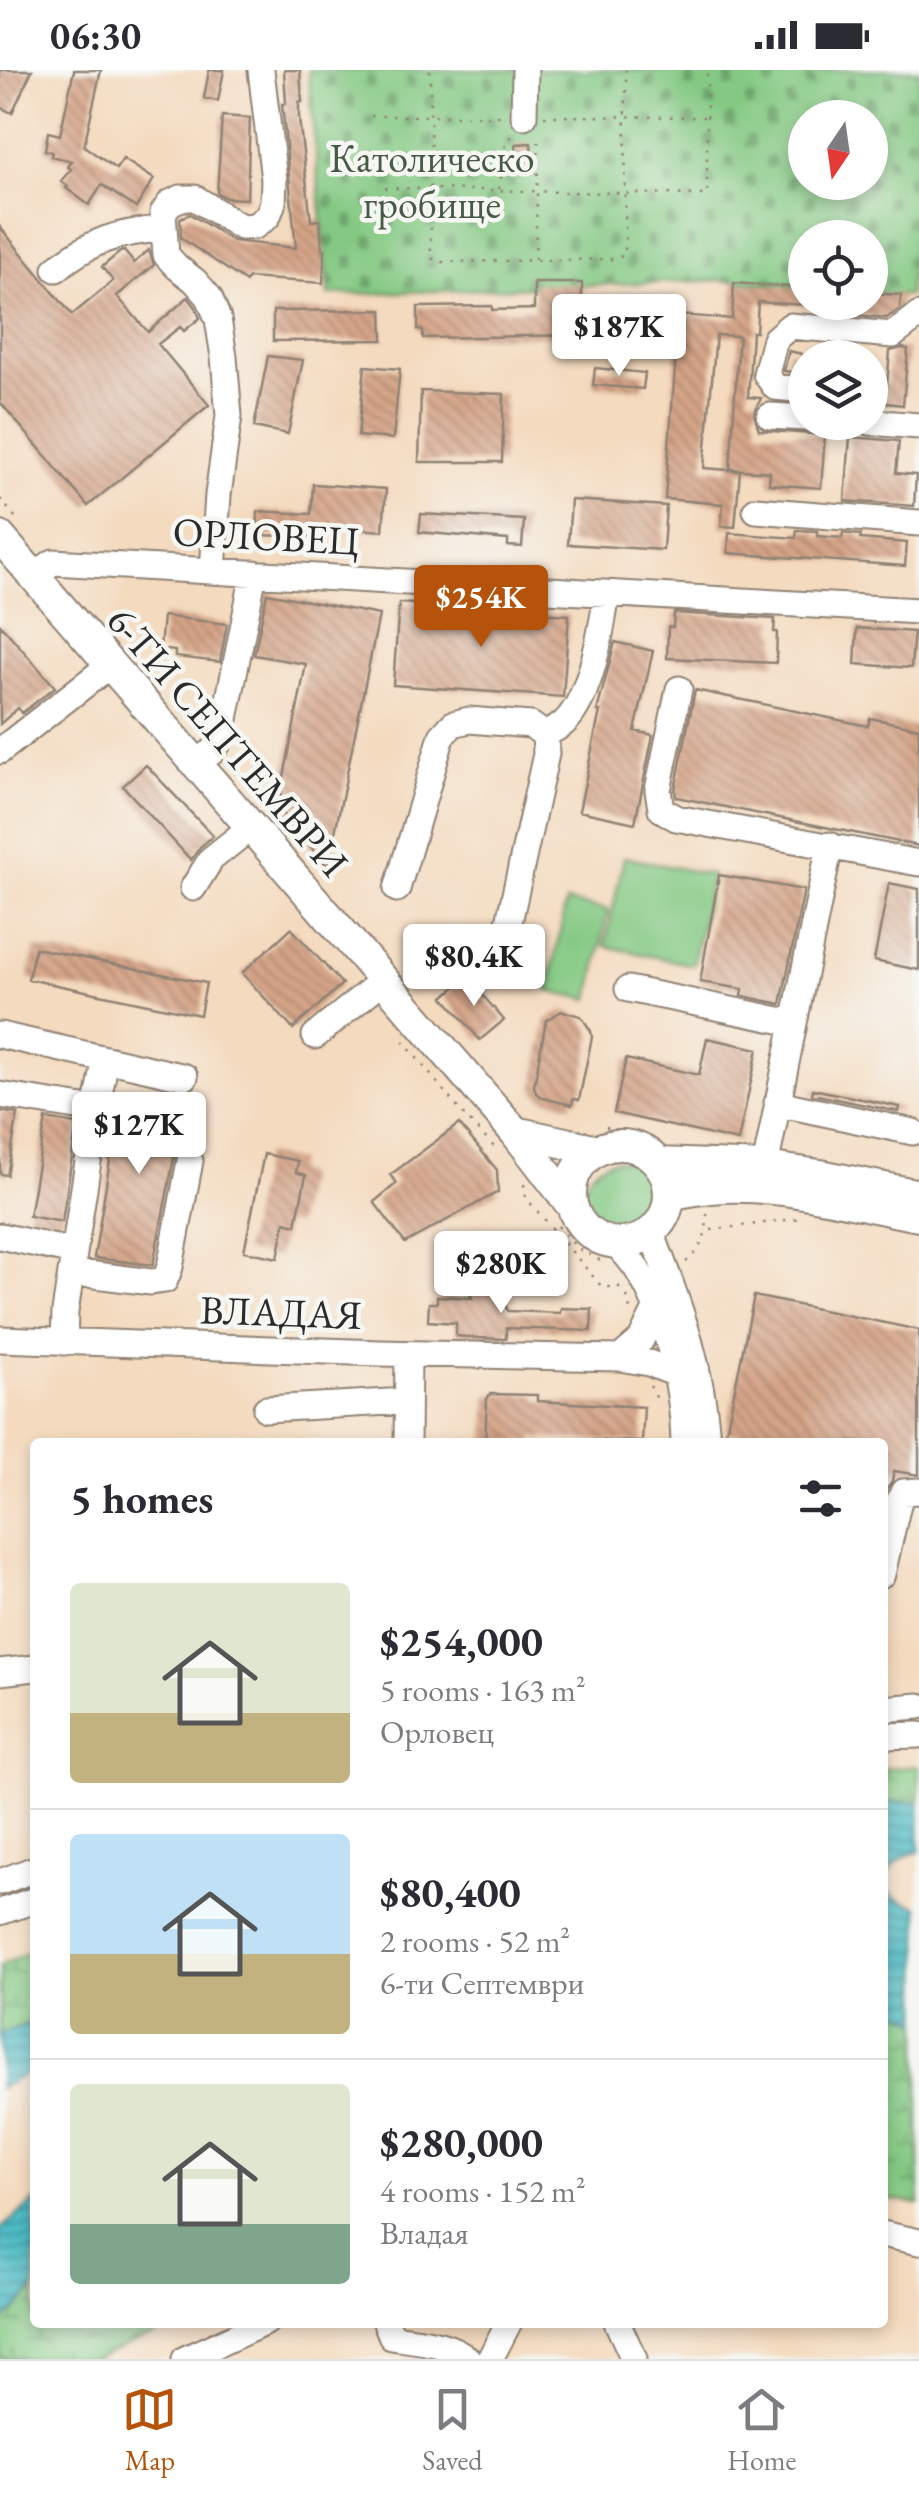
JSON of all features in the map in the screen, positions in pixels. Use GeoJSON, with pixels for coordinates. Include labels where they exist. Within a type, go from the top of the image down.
{"type":"FeatureCollection","features":[{"type":"Feature","properties":{"kind":"main road","name":"6-ТИ СЕПТЕМВРИ"},"geometry":{"type":"LineString","coordinates":[[11,531],[33,577],[515,1132],[572,1206]]}},
{"type":"Feature","properties":{"kind":"main road"},"geometry":{"type":"LineString","coordinates":[[515,1132],[600,1138],[609,1147],[630,1147],[650,1156],[663,1152],[820,1175],[919,1195]]}},
{"type":"Feature","properties":{"kind":"main road"},"geometry":{"type":"LineString","coordinates":[[600,1138],[576,1174],[572,1206],[588,1232],[616,1243],[635,1241],[652,1232],[664,1216],[669,1195],[663,1152]]}},
{"type":"Feature","properties":{"kind":"main road"},"geometry":{"type":"LineString","coordinates":[[669,1195],[723,1187],[762,1189],[919,1216]]}},
{"type":"Feature","properties":{"kind":"street"},"geometry":{"type":"LineString","coordinates":[[212,571],[229,416],[224,357],[218,320],[209,297],[166,255],[164,213],[181,198],[195,198],[241,227],[255,226],[268,216],[274,202],[274,180],[262,70]]}},
{"type":"Feature","properties":{"kind":"street"},"geometry":{"type":"LineString","coordinates":[[525,70],[532,126]]}},
{"type":"Feature","properties":{"kind":"street"},"geometry":{"type":"LineString","coordinates":[[56,269],[78,250],[114,235],[164,229]]}},
{"type":"Feature","properties":{"kind":"street"},"geometry":{"type":"LineString","coordinates":[[788,389],[774,388],[766,374],[775,339],[790,326],[893,334],[919,315]]}},
{"type":"Feature","properties":{"kind":"street"},"geometry":{"type":"LineString","coordinates":[[770,416],[788,417]]}},
{"type":"Feature","properties":{"kind":"street"},"geometry":{"type":"LineString","coordinates":[[888,423],[919,426]]}},
{"type":"Feature","properties":{"kind":"street"},"geometry":{"type":"LineString","coordinates":[[756,510],[919,523]]}},
{"type":"Feature","properties":{"kind":"street","name":"ОРЛОВЕЦ"},"geometry":{"type":"LineString","coordinates":[[33,577],[54,562],[607,593],[918,602]]}},
{"type":"Feature","properties":{"kind":"street"},"geometry":{"type":"LineString","coordinates":[[195,764],[214,751],[221,739],[254,573]]}},
{"type":"Feature","properties":{"kind":"street"},"geometry":{"type":"LineString","coordinates":[[545,735],[565,722],[581,700],[602,631],[607,593]]}},
{"type":"Feature","properties":{"kind":"street"},"geometry":{"type":"LineString","coordinates":[[0,751],[110,665]]}},
{"type":"Feature","properties":{"kind":"street"},"geometry":{"type":"LineString","coordinates":[[679,689],[658,790],[661,808],[676,818],[919,863]]}},
{"type":"Feature","properties":{"kind":"street"},"geometry":{"type":"LineString","coordinates":[[397,889],[442,736],[453,724],[468,720],[510,722],[532,725],[545,735],[546,754],[498,972]]}},
{"type":"Feature","properties":{"kind":"street"},"geometry":{"type":"LineString","coordinates":[[192,888],[211,859],[250,828]]}},
{"type":"Feature","properties":{"kind":"street"},"geometry":{"type":"LineString","coordinates":[[765,1168],[830,846]]}},
{"type":"Feature","properties":{"kind":"street"},"geometry":{"type":"LineString","coordinates":[[315,1036],[383,980]]}},
{"type":"Feature","properties":{"kind":"street"},"geometry":{"type":"LineString","coordinates":[[628,990],[794,1024]]}},
{"type":"Feature","properties":{"kind":"street"},"geometry":{"type":"LineString","coordinates":[[0,1034],[185,1077]]}},
{"type":"Feature","properties":{"kind":"street"},"geometry":{"type":"LineString","coordinates":[[64,1342],[65,1312],[106,1059]]}},
{"type":"Feature","properties":{"kind":"street"},"geometry":{"type":"LineString","coordinates":[[0,1095],[96,1110]]}},
{"type":"Feature","properties":{"kind":"street"},"geometry":{"type":"LineString","coordinates":[[777,1102],[913,1132]]}},
{"type":"Feature","properties":{"kind":"street"},"geometry":{"type":"LineString","coordinates":[[0,1236],[73,1262],[151,1282],[164,1280],[170,1268],[190,1161]]}},
{"type":"Feature","properties":{"kind":"street"},"geometry":{"type":"LineString","coordinates":[[652,1232],[694,1352],[706,1438]]}},
{"type":"Feature","properties":{"kind":"street"},"geometry":{"type":"LineString","coordinates":[[616,1243],[640,1272],[656,1309],[681,1393],[684,1438]]}},
{"type":"Feature","properties":{"kind":"street"},"geometry":{"type":"LineString","coordinates":[[620,1358],[642,1340],[656,1309]]}},
{"type":"Feature","properties":{"kind":"street","name":"ВЛАДАЯ"},"geometry":{"type":"LineString","coordinates":[[0,1339],[620,1358],[649,1363],[676,1374]]}},
{"type":"Feature","properties":{"kind":"street"},"geometry":{"type":"LineString","coordinates":[[407,1438],[408,1354]]}},
{"type":"Feature","properties":{"kind":"street"},"geometry":{"type":"LineString","coordinates":[[266,1409],[407,1401]]}},
{"type":"Feature","properties":{"kind":"street"},"geometry":{"type":"LineString","coordinates":[[888,1526],[903,1492],[919,1491]]}},
{"type":"Feature","properties":{"kind":"street"},"geometry":{"type":"LineString","coordinates":[[0,1672],[30,1669]]}},
{"type":"Feature","properties":{"kind":"street"},"geometry":{"type":"LineString","coordinates":[[888,1709],[919,1706]]}},
{"type":"Feature","properties":{"kind":"street"},"geometry":{"type":"LineString","coordinates":[[888,1736],[919,1735]]}},
{"type":"Feature","properties":{"kind":"street"},"geometry":{"type":"LineString","coordinates":[[0,1882],[30,1871]]}},
{"type":"Feature","properties":{"kind":"street"},"geometry":{"type":"LineString","coordinates":[[0,1912],[30,1902]]}},
{"type":"Feature","properties":{"kind":"street"},"geometry":{"type":"LineString","coordinates":[[888,2235],[919,2242]]}},
{"type":"Feature","properties":{"kind":"street"},"geometry":{"type":"LineString","coordinates":[[185,2359],[253,2328]]}},
{"type":"Feature","properties":{"kind":"street"},"geometry":{"type":"LineString","coordinates":[[388,2328],[392,2337],[436,2344],[468,2359]]}},
{"type":"Feature","properties":{"kind":"street"},"geometry":{"type":"LineString","coordinates":[[490,2359],[506,2328]]}},
{"type":"Feature","properties":{"kind":"street"},"geometry":{"type":"LineString","coordinates":[[621,2328],[634,2359]]}},
{"type":"Feature","properties":{"kind":"path"},"geometry":{"type":"LineString","coordinates":[[430,70],[430,258],[442,262],[625,256],[626,70]]}},
{"type":"Feature","properties":{"kind":"path"},"geometry":{"type":"LineString","coordinates":[[385,188],[707,194],[707,70]]}},
{"type":"Feature","properties":{"kind":"path"},"geometry":{"type":"LineString","coordinates":[[498,190],[506,144],[532,126],[538,191],[535,261]]}},
{"type":"Feature","properties":{"kind":"path"},"geometry":{"type":"LineString","coordinates":[[0,499],[11,531]]}},
{"type":"Feature","properties":{"kind":"path"},"geometry":{"type":"LineString","coordinates":[[600,1138],[631,1131],[663,1152]]}},
{"type":"Feature","properties":{"kind":"path"},"geometry":{"type":"LineString","coordinates":[[522,1173],[526,1198],[602,1287],[625,1287]]}},
{"type":"Feature","properties":{"kind":"path"},"geometry":{"type":"LineString","coordinates":[[708,1230],[808,1217]]}},
{"type":"Feature","properties":{"kind":"green space","name":"Католическо гробище"},"geometry":{"type":"Polygon","coordinates":[[[308,70],[919,70],[919,203],[908,296],[888,294],[888,220],[788,220],[788,285],[728,280],[329,295],[308,70]]]}},
{"type":"Feature","properties":{"kind":"green space"},"geometry":{"type":"Polygon","coordinates":[[[624,857],[712,875],[693,965],[605,946],[624,857]]]}},
{"type":"Feature","properties":{"kind":"green space"},"geometry":{"type":"Polygon","coordinates":[[[566,902],[608,910],[590,999],[548,991],[566,902]]]}},
{"type":"Feature","properties":{"kind":"green space"},"geometry":{"type":"Polygon","coordinates":[[[619,1160],[644,1171],[655,1196],[644,1221],[619,1232],[594,1221],[583,1196],[594,1171],[619,1160]]]}},
{"type":"Feature","properties":{"kind":"green space"},"geometry":{"type":"Polygon","coordinates":[[[919,1766],[919,1802],[888,1802],[888,1769],[919,1766]]]}},
{"type":"Feature","properties":{"kind":"green space"},"geometry":{"type":"Polygon","coordinates":[[[30,1951],[30,2023],[0,2034],[0,1966],[30,1951]]]}},
{"type":"Feature","properties":{"kind":"green space"},"geometry":{"type":"Polygon","coordinates":[[[888,2006],[919,2021],[919,2204],[888,2200],[888,2006]]]}},
{"type":"Feature","properties":{"kind":"green space"},"geometry":{"type":"Polygon","coordinates":[[[30,2294],[30,2328],[170,2328],[93,2359],[0,2359],[0,2322],[30,2294]]]}},
{"type":"Feature","properties":{"kind":"water"},"geometry":{"type":"Polygon","coordinates":[[[888,1802],[919,1802],[919,1852],[907,1855],[889,1872],[888,1802]]]}},
{"type":"Feature","properties":{"kind":"water"},"geometry":{"type":"Polygon","coordinates":[[[888,1891],[919,1907],[919,2021],[888,2006],[888,1891]]]}},
{"type":"Feature","properties":{"kind":"water"},"geometry":{"type":"Polygon","coordinates":[[[30,2023],[30,2072],[0,2088],[0,2034],[30,2023]]]}},
{"type":"Feature","properties":{"kind":"water"},"geometry":{"type":"Polygon","coordinates":[[[30,2205],[30,2294],[0,2322],[0,2229],[30,2205]]]}},
{"type":"Feature","properties":{"kind":"building"},"geometry":{"type":"Polygon","coordinates":[[[0,70],[32,70],[12,113],[0,107],[0,70]]]}},
{"type":"Feature","properties":{"kind":"building"},"geometry":{"type":"Polygon","coordinates":[[[74,70],[101,70],[84,146],[116,169],[123,159],[154,179],[136,208],[102,185],[89,205],[61,181],[72,161],[51,156],[52,152],[45,150],[48,132],[60,135],[74,70]]]}},
{"type":"Feature","properties":{"kind":"building"},"geometry":{"type":"Polygon","coordinates":[[[209,70],[224,70],[218,101],[204,98],[209,70]]]}},
{"type":"Feature","properties":{"kind":"building"},"geometry":{"type":"Polygon","coordinates":[[[284,70],[300,70],[299,118],[311,221],[320,220],[325,249],[323,283],[248,278],[246,282],[181,238],[180,218],[190,214],[233,241],[296,248],[282,104],[286,104],[284,70]]]}},
{"type":"Feature","properties":{"kind":"building"},"geometry":{"type":"Polygon","coordinates":[[[222,116],[250,118],[247,199],[226,198],[217,193],[222,116]]]}},
{"type":"Feature","properties":{"kind":"building"},"geometry":{"type":"Polygon","coordinates":[[[531,143],[532,167],[517,168],[516,144],[531,143]]]}},
{"type":"Feature","properties":{"kind":"building"},"geometry":{"type":"Polygon","coordinates":[[[0,227],[72,315],[113,281],[102,267],[120,252],[124,251],[134,263],[149,250],[154,265],[117,296],[148,332],[188,297],[200,318],[158,344],[209,405],[88,506],[0,402],[0,227]]]}},
{"type":"Feature","properties":{"kind":"building"},"geometry":{"type":"Polygon","coordinates":[[[534,283],[582,283],[582,335],[423,338],[423,331],[418,330],[418,307],[534,309],[534,283]]]}},
{"type":"Feature","properties":{"kind":"building"},"geometry":{"type":"Polygon","coordinates":[[[734,283],[788,287],[788,304],[758,302],[748,397],[761,398],[754,414],[759,430],[788,432],[788,440],[825,440],[821,488],[769,484],[770,472],[730,469],[739,336],[716,335],[704,468],[740,471],[735,527],[721,526],[723,504],[665,499],[679,315],[732,319],[734,283]]]}},
{"type":"Feature","properties":{"kind":"building"},"geometry":{"type":"Polygon","coordinates":[[[888,294],[901,295],[900,309],[888,317],[888,294]]]}},
{"type":"Feature","properties":{"kind":"building"},"geometry":{"type":"Polygon","coordinates":[[[382,310],[383,340],[273,341],[273,311],[382,310]]]}},
{"type":"Feature","properties":{"kind":"building"},"geometry":{"type":"Polygon","coordinates":[[[908,349],[903,405],[888,403],[890,351],[908,349]]]}},
{"type":"Feature","properties":{"kind":"building"},"geometry":{"type":"Polygon","coordinates":[[[268,356],[303,360],[288,434],[254,427],[268,356]]]}},
{"type":"Feature","properties":{"kind":"building"},"geometry":{"type":"Polygon","coordinates":[[[365,366],[400,369],[393,439],[358,436],[365,366]]]}},
{"type":"Feature","properties":{"kind":"building"},"geometry":{"type":"Polygon","coordinates":[[[595,368],[645,373],[643,389],[593,385],[595,368]]]}},
{"type":"Feature","properties":{"kind":"building"},"geometry":{"type":"Polygon","coordinates":[[[421,391],[504,394],[502,462],[419,462],[421,391]]]}},
{"type":"Feature","properties":{"kind":"building"},"geometry":{"type":"Polygon","coordinates":[[[850,440],[899,441],[896,473],[916,475],[914,506],[845,501],[850,440]]]}},
{"type":"Feature","properties":{"kind":"building"},"geometry":{"type":"Polygon","coordinates":[[[313,484],[386,489],[383,531],[314,526],[314,537],[257,535],[258,511],[311,514],[313,484]]]}},
{"type":"Feature","properties":{"kind":"building"},"geometry":{"type":"Polygon","coordinates":[[[571,500],[666,506],[663,550],[568,544],[571,500]]]}},
{"type":"Feature","properties":{"kind":"building"},"geometry":{"type":"Polygon","coordinates":[[[421,514],[524,520],[522,547],[508,546],[508,540],[419,532],[421,514]]]}},
{"type":"Feature","properties":{"kind":"building"},"geometry":{"type":"Polygon","coordinates":[[[797,530],[817,531],[817,536],[842,538],[843,533],[861,535],[860,539],[907,543],[905,566],[728,553],[729,533],[796,538],[797,530]]]}},
{"type":"Feature","properties":{"kind":"building"},"geometry":{"type":"Polygon","coordinates":[[[267,593],[379,615],[328,867],[278,808],[306,664],[254,655],[267,593]]]}},
{"type":"Feature","properties":{"kind":"building"},"geometry":{"type":"Polygon","coordinates":[[[399,603],[569,615],[563,697],[393,685],[399,603]]]}},
{"type":"Feature","properties":{"kind":"building"},"geometry":{"type":"Polygon","coordinates":[[[674,613],[775,619],[776,663],[667,658],[668,627],[673,627],[674,613]]]}},
{"type":"Feature","properties":{"kind":"building"},"geometry":{"type":"Polygon","coordinates":[[[163,616],[227,624],[220,662],[175,657],[175,651],[160,649],[163,616]]]}},
{"type":"Feature","properties":{"kind":"building"},"geometry":{"type":"Polygon","coordinates":[[[0,624],[55,687],[22,713],[18,708],[0,724],[0,624]]]}},
{"type":"Feature","properties":{"kind":"building"},"geometry":{"type":"Polygon","coordinates":[[[857,628],[914,632],[911,668],[855,664],[857,628]]]}},
{"type":"Feature","properties":{"kind":"building"},"geometry":{"type":"Polygon","coordinates":[[[615,642],[653,651],[635,731],[653,735],[635,823],[579,811],[597,711],[615,642]]]}},
{"type":"Feature","properties":{"kind":"building"},"geometry":{"type":"Polygon","coordinates":[[[695,690],[868,726],[870,718],[919,728],[919,846],[676,797],[695,690]]]}},
{"type":"Feature","properties":{"kind":"building"},"geometry":{"type":"Polygon","coordinates":[[[146,765],[213,836],[191,860],[123,786],[146,765]]]}},
{"type":"Feature","properties":{"kind":"building"},"geometry":{"type":"Polygon","coordinates":[[[719,875],[804,890],[781,1004],[742,996],[743,989],[700,982],[719,875]]]}},
{"type":"Feature","properties":{"kind":"building"},"geometry":{"type":"Polygon","coordinates":[[[889,883],[919,889],[919,970],[874,961],[889,883]]]}},
{"type":"Feature","properties":{"kind":"building"},"geometry":{"type":"Polygon","coordinates":[[[291,928],[342,984],[293,1029],[242,973],[291,928]]]}},
{"type":"Feature","properties":{"kind":"building"},"geometry":{"type":"Polygon","coordinates":[[[35,948],[206,983],[200,1015],[28,979],[35,948]]]}},
{"type":"Feature","properties":{"kind":"building"},"geometry":{"type":"Polygon","coordinates":[[[467,977],[504,1020],[480,1040],[444,997],[467,977]]]}},
{"type":"Feature","properties":{"kind":"building"},"geometry":{"type":"Polygon","coordinates":[[[562,1011],[581,1016],[592,1037],[579,1100],[573,1099],[572,1105],[543,1098],[534,1086],[546,1020],[562,1011]]]}},
{"type":"Feature","properties":{"kind":"building"},"geometry":{"type":"Polygon","coordinates":[[[707,1038],[758,1049],[738,1141],[614,1113],[626,1059],[699,1075],[707,1038]]]}},
{"type":"Feature","properties":{"kind":"building"},"geometry":{"type":"Polygon","coordinates":[[[813,1089],[900,1107],[899,1112],[812,1094],[813,1089]]]}},
{"type":"Feature","properties":{"kind":"building"},"geometry":{"type":"Polygon","coordinates":[[[121,1093],[190,1105],[183,1147],[174,1158],[153,1265],[94,1258],[121,1093]]]}},
{"type":"Feature","properties":{"kind":"building"},"geometry":{"type":"Polygon","coordinates":[[[0,1111],[18,1114],[7,1175],[0,1174],[0,1111]]]}},
{"type":"Feature","properties":{"kind":"building"},"geometry":{"type":"Polygon","coordinates":[[[46,1119],[77,1124],[62,1222],[29,1216],[46,1119]]]}},
{"type":"Feature","properties":{"kind":"building"},"geometry":{"type":"Polygon","coordinates":[[[459,1124],[497,1170],[498,1192],[405,1243],[374,1202],[397,1183],[390,1175],[459,1124]]]}},
{"type":"Feature","properties":{"kind":"building"},"geometry":{"type":"Polygon","coordinates":[[[264,1154],[298,1161],[296,1172],[306,1175],[296,1225],[285,1222],[278,1258],[244,1251],[264,1154]]]}},
{"type":"Feature","properties":{"kind":"building"},"geometry":{"type":"Polygon","coordinates":[[[488,1280],[508,1311],[560,1313],[561,1308],[592,1309],[591,1331],[506,1328],[506,1339],[479,1338],[456,1336],[456,1323],[428,1321],[429,1303],[437,1303],[437,1296],[472,1298],[468,1289],[488,1280]]]}},
{"type":"Feature","properties":{"kind":"building"},"geometry":{"type":"Polygon","coordinates":[[[754,1296],[919,1330],[919,1475],[894,1471],[888,1487],[888,1438],[755,1438],[726,1432],[754,1296]]]}},
{"type":"Feature","properties":{"kind":"building"},"geometry":{"type":"Polygon","coordinates":[[[490,1394],[537,1395],[537,1401],[644,1407],[642,1438],[485,1438],[490,1394]]]}}]}
